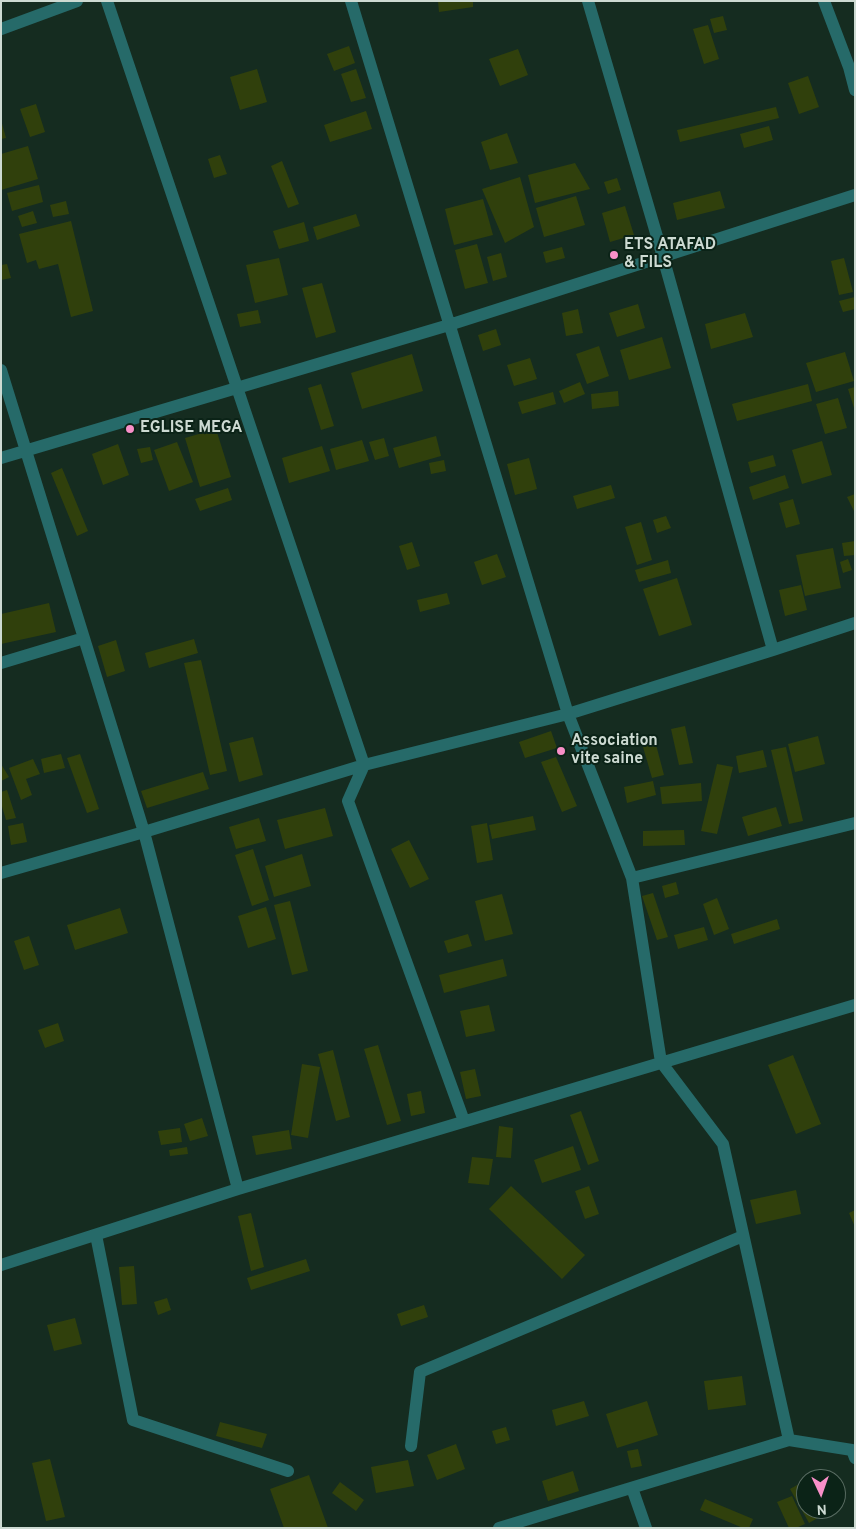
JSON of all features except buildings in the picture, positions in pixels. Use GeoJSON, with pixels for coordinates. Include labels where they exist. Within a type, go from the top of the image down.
{"type":"FeatureCollection","features":[{"type":"Feature","properties":{"kind":"street"},"geometry":{"type":"LineString","coordinates":[[1,29],[77,1]]}},
{"type":"Feature","properties":{"kind":"street"},"geometry":{"type":"LineString","coordinates":[[107,1],[364,765],[348,801],[464,1122]]}},
{"type":"Feature","properties":{"kind":"street"},"geometry":{"type":"LineString","coordinates":[[351,1],[568,714],[632,878],[661,1062],[723,1144],[789,1440]]}},
{"type":"Feature","properties":{"kind":"street"},"geometry":{"type":"LineString","coordinates":[[588,1],[773,650]]}},
{"type":"Feature","properties":{"kind":"street"},"geometry":{"type":"LineString","coordinates":[[824,1],[849,67],[855,90]]}},
{"type":"Feature","properties":{"kind":"street"},"geometry":{"type":"LineString","coordinates":[[1,458],[449,326],[855,195]]}},
{"type":"Feature","properties":{"kind":"street"},"geometry":{"type":"LineString","coordinates":[[1,370],[144,832],[238,1190]]}},
{"type":"Feature","properties":{"kind":"street"},"geometry":{"type":"LineString","coordinates":[[1,873],[364,765],[568,714],[773,650],[855,622]]}},
{"type":"Feature","properties":{"kind":"street"},"geometry":{"type":"LineString","coordinates":[[1,663],[84,638]]}},
{"type":"Feature","properties":{"kind":"street"},"geometry":{"type":"LineString","coordinates":[[632,878],[855,823]]}},
{"type":"Feature","properties":{"kind":"street"},"geometry":{"type":"LineString","coordinates":[[1,1265],[238,1190],[855,1005]]}},
{"type":"Feature","properties":{"kind":"street"},"geometry":{"type":"LineString","coordinates":[[96,1235],[133,1420],[288,1471]]}},
{"type":"Feature","properties":{"kind":"street"},"geometry":{"type":"LineString","coordinates":[[411,1446],[420,1372],[744,1236]]}},
{"type":"Feature","properties":{"kind":"street"},"geometry":{"type":"LineString","coordinates":[[499,1528],[518,1526],[632,1488],[789,1440],[854,1453]]}},
{"type":"Feature","properties":{"kind":"street"},"geometry":{"type":"LineString","coordinates":[[632,1488],[646,1528]]}},
{"type":"Feature","properties":{"kind":"place","name":"ETS ATAFAD & FILS"},"geometry":{"type":"Point","coordinates":[614,255]}},
{"type":"Feature","properties":{"kind":"place","name":"EGLISE MEGA"},"geometry":{"type":"Point","coordinates":[130,429]}},
{"type":"Feature","properties":{"kind":"place","name":"Association vite saine"},"geometry":{"type":"Point","coordinates":[561,751]}}]}
